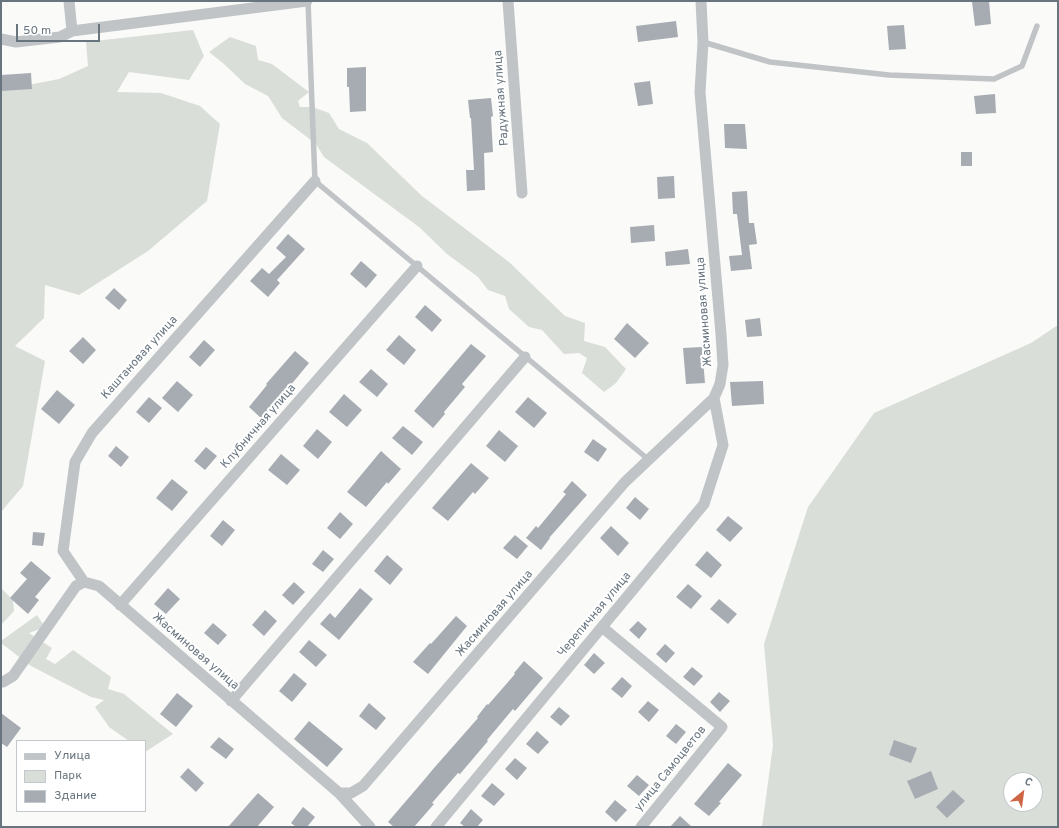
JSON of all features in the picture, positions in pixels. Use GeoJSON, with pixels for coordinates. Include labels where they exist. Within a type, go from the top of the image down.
{"type":"FeatureCollection","features":[{"type":"Feature","properties":{"kind":"street"},"geometry":{"type":"LineString","coordinates":[[69,1],[72,31]]}},
{"type":"Feature","properties":{"kind":"street"},"geometry":{"type":"LineString","coordinates":[[1,39],[16,42],[60,37],[72,31],[308,1]]}},
{"type":"Feature","properties":{"kind":"street","name":"Радужная улица"},"geometry":{"type":"LineString","coordinates":[[508,1],[522,193]]}},
{"type":"Feature","properties":{"kind":"street","name":"Жасминовая улица"},"geometry":{"type":"LineString","coordinates":[[84,582],[99,586],[339,793],[351,793],[364,786],[626,482],[714,398],[720,384],[723,365],[700,92],[703,42],[701,1]]}},
{"type":"Feature","properties":{"kind":"street","name":"Каштановая улица"},"geometry":{"type":"LineString","coordinates":[[84,582],[63,551],[75,462],[92,433],[315,181]]}},
{"type":"Feature","properties":{"kind":"street","name":"Клубничная улица"},"geometry":{"type":"LineString","coordinates":[[120,605],[417,266]]}},
{"type":"Feature","properties":{"kind":"street"},"geometry":{"type":"LineString","coordinates":[[231,701],[525,357]]}},
{"type":"Feature","properties":{"kind":"street","name":"Черепичная улица"},"geometry":{"type":"LineString","coordinates":[[436,827],[704,504],[722,445],[714,398]]}},
{"type":"Feature","properties":{"kind":"street"},"geometry":{"type":"LineString","coordinates":[[1,691],[76,586],[84,582]]}},
{"type":"Feature","properties":{"kind":"street","name":"улица Самоцветов"},"geometry":{"type":"LineString","coordinates":[[602,628],[722,727],[641,827]]}},
{"type":"Feature","properties":{"kind":"street"},"geometry":{"type":"LineString","coordinates":[[1,682],[13,676]]}},
{"type":"Feature","properties":{"kind":"street"},"geometry":{"type":"LineString","coordinates":[[339,793],[370,827]]}},
{"type":"Feature","properties":{"kind":"lane"},"geometry":{"type":"LineString","coordinates":[[308,1],[315,181],[649,460]]}},
{"type":"Feature","properties":{"kind":"lane"},"geometry":{"type":"LineString","coordinates":[[703,42],[770,62],[889,75],[994,79],[1022,66],[1037,26]]}},
{"type":"Feature","properties":{"kind":"green space"},"geometry":{"type":"Polygon","coordinates":[[[193,30],[204,56],[189,80],[129,72],[117,92],[161,93],[200,106],[220,124],[207,201],[148,251],[79,295],[45,285],[44,318],[15,346],[45,361],[23,486],[1,512],[1,84],[14,82],[33,84],[59,79],[88,66],[86,42],[193,30]]]}},
{"type":"Feature","properties":{"kind":"green space"},"geometry":{"type":"Polygon","coordinates":[[[230,37],[256,46],[258,60],[272,64],[309,92],[298,101],[300,107],[312,107],[329,113],[339,129],[367,143],[422,196],[509,262],[565,316],[585,323],[584,341],[605,347],[626,369],[616,383],[604,392],[582,373],[587,358],[579,353],[564,354],[542,330],[529,327],[509,309],[505,296],[488,290],[478,277],[447,254],[419,227],[324,157],[316,144],[282,118],[268,96],[245,84],[209,52],[230,37]]]}},
{"type":"Feature","properties":{"kind":"green space"},"geometry":{"type":"Polygon","coordinates":[[[1058,325],[1058,827],[762,827],[773,745],[764,644],[808,507],[874,413],[1031,343],[1058,325]]]}},
{"type":"Feature","properties":{"kind":"green space"},"geometry":{"type":"Polygon","coordinates":[[[1,588],[13,600],[14,611],[1,625],[1,588]]]}},
{"type":"Feature","properties":{"kind":"green space"},"geometry":{"type":"Polygon","coordinates":[[[37,615],[45,627],[29,633],[52,648],[46,659],[55,664],[73,650],[111,677],[108,689],[124,694],[173,734],[146,751],[146,740],[128,740],[109,727],[95,707],[104,700],[91,697],[31,666],[1,643],[1,641],[37,615]]]}},
{"type":"Feature","properties":{"kind":"building"},"geometry":{"type":"Polygon","coordinates":[[[989,1],[991,24],[975,26],[972,2],[989,1]]]}},
{"type":"Feature","properties":{"kind":"building"},"geometry":{"type":"Polygon","coordinates":[[[676,21],[678,37],[638,42],[636,26],[676,21]]]}},
{"type":"Feature","properties":{"kind":"building"},"geometry":{"type":"Polygon","coordinates":[[[904,25],[906,49],[889,50],[887,26],[904,25]]]}},
{"type":"Feature","properties":{"kind":"building"},"geometry":{"type":"Polygon","coordinates":[[[366,67],[366,111],[350,112],[349,87],[347,87],[347,68],[366,67]]]}},
{"type":"Feature","properties":{"kind":"building"},"geometry":{"type":"Polygon","coordinates":[[[31,73],[32,89],[1,91],[1,75],[31,73]]]}},
{"type":"Feature","properties":{"kind":"building"},"geometry":{"type":"Polygon","coordinates":[[[650,81],[653,104],[638,106],[634,83],[650,81]]]}},
{"type":"Feature","properties":{"kind":"building"},"geometry":{"type":"Polygon","coordinates":[[[995,94],[996,113],[976,114],[974,96],[995,94]]]}},
{"type":"Feature","properties":{"kind":"building"},"geometry":{"type":"Polygon","coordinates":[[[491,98],[493,116],[491,117],[493,152],[484,153],[485,190],[467,191],[466,170],[474,170],[471,118],[468,100],[491,98]]]}},
{"type":"Feature","properties":{"kind":"building"},"geometry":{"type":"Polygon","coordinates":[[[724,124],[745,124],[747,149],[725,148],[724,124]]]}},
{"type":"Feature","properties":{"kind":"building"},"geometry":{"type":"Polygon","coordinates":[[[961,152],[972,152],[972,166],[961,166],[961,152]]]}},
{"type":"Feature","properties":{"kind":"building"},"geometry":{"type":"Polygon","coordinates":[[[674,176],[675,198],[658,199],[657,177],[674,176]]]}},
{"type":"Feature","properties":{"kind":"building"},"geometry":{"type":"Polygon","coordinates":[[[747,191],[749,223],[754,223],[757,244],[749,245],[752,269],[731,271],[729,256],[742,255],[737,214],[733,214],[732,192],[747,191]]]}},
{"type":"Feature","properties":{"kind":"building"},"geometry":{"type":"Polygon","coordinates":[[[654,225],[655,241],[631,243],[630,227],[654,225]]]}},
{"type":"Feature","properties":{"kind":"building"},"geometry":{"type":"Polygon","coordinates":[[[288,234],[305,249],[277,280],[280,283],[268,297],[250,281],[262,268],[269,274],[286,257],[276,248],[288,234]]]}},
{"type":"Feature","properties":{"kind":"building"},"geometry":{"type":"Polygon","coordinates":[[[688,249],[690,264],[666,266],[665,252],[688,249]]]}},
{"type":"Feature","properties":{"kind":"building"},"geometry":{"type":"Polygon","coordinates":[[[361,261],[377,275],[366,288],[350,274],[361,261]]]}},
{"type":"Feature","properties":{"kind":"building"},"geometry":{"type":"Polygon","coordinates":[[[114,288],[127,300],[119,310],[105,298],[114,288]]]}},
{"type":"Feature","properties":{"kind":"building"},"geometry":{"type":"Polygon","coordinates":[[[425,305],[442,320],[432,332],[415,317],[425,305]]]}},
{"type":"Feature","properties":{"kind":"building"},"geometry":{"type":"Polygon","coordinates":[[[760,318],[762,336],[747,337],[745,320],[760,318]]]}},
{"type":"Feature","properties":{"kind":"building"},"geometry":{"type":"Polygon","coordinates":[[[627,323],[649,343],[635,358],[614,339],[627,323]]]}},
{"type":"Feature","properties":{"kind":"building"},"geometry":{"type":"Polygon","coordinates":[[[399,335],[416,350],[404,365],[386,350],[399,335]]]}},
{"type":"Feature","properties":{"kind":"building"},"geometry":{"type":"Polygon","coordinates":[[[83,337],[96,350],[83,364],[69,351],[83,337]]]}},
{"type":"Feature","properties":{"kind":"building"},"geometry":{"type":"Polygon","coordinates":[[[204,340],[215,350],[200,367],[189,357],[204,340]]]}},
{"type":"Feature","properties":{"kind":"building"},"geometry":{"type":"Polygon","coordinates":[[[471,344],[486,356],[462,384],[465,387],[433,428],[414,411],[471,344]]]}},
{"type":"Feature","properties":{"kind":"building"},"geometry":{"type":"Polygon","coordinates":[[[702,347],[705,383],[686,384],[683,348],[702,347]]]}},
{"type":"Feature","properties":{"kind":"building"},"geometry":{"type":"Polygon","coordinates":[[[295,351],[309,363],[282,398],[281,397],[262,419],[249,407],[267,385],[266,384],[295,351]]]}},
{"type":"Feature","properties":{"kind":"building"},"geometry":{"type":"Polygon","coordinates":[[[371,369],[388,384],[377,397],[359,382],[371,369]]]}},
{"type":"Feature","properties":{"kind":"building"},"geometry":{"type":"Polygon","coordinates":[[[177,381],[193,395],[178,412],[162,398],[177,381]]]}},
{"type":"Feature","properties":{"kind":"building"},"geometry":{"type":"Polygon","coordinates":[[[763,381],[764,404],[732,406],[730,382],[763,381]]]}},
{"type":"Feature","properties":{"kind":"building"},"geometry":{"type":"Polygon","coordinates":[[[57,390],[75,405],[59,424],[41,409],[57,390]]]}},
{"type":"Feature","properties":{"kind":"building"},"geometry":{"type":"Polygon","coordinates":[[[344,394],[362,410],[347,427],[329,412],[344,394]]]}},
{"type":"Feature","properties":{"kind":"building"},"geometry":{"type":"Polygon","coordinates":[[[149,397],[162,408],[149,423],[136,412],[149,397]]]}},
{"type":"Feature","properties":{"kind":"building"},"geometry":{"type":"Polygon","coordinates":[[[528,397],[547,413],[534,428],[515,412],[528,397]]]}},
{"type":"Feature","properties":{"kind":"building"},"geometry":{"type":"Polygon","coordinates":[[[403,426],[423,442],[412,455],[392,438],[403,426]]]}},
{"type":"Feature","properties":{"kind":"building"},"geometry":{"type":"Polygon","coordinates":[[[317,429],[332,442],[318,459],[303,446],[317,429]]]}},
{"type":"Feature","properties":{"kind":"building"},"geometry":{"type":"Polygon","coordinates":[[[499,430],[518,446],[505,462],[486,446],[499,430]]]}},
{"type":"Feature","properties":{"kind":"building"},"geometry":{"type":"Polygon","coordinates":[[[593,439],[607,449],[598,462],[584,452],[593,439]]]}},
{"type":"Feature","properties":{"kind":"building"},"geometry":{"type":"Polygon","coordinates":[[[116,446],[129,457],[121,467],[108,456],[116,446]]]}},
{"type":"Feature","properties":{"kind":"building"},"geometry":{"type":"Polygon","coordinates":[[[206,447],[217,456],[205,470],[194,461],[206,447]]]}},
{"type":"Feature","properties":{"kind":"building"},"geometry":{"type":"Polygon","coordinates":[[[381,451],[401,469],[388,484],[387,482],[366,507],[347,492],[381,451]]]}},
{"type":"Feature","properties":{"kind":"building"},"geometry":{"type":"Polygon","coordinates":[[[281,454],[300,470],[287,485],[268,470],[281,454]]]}},
{"type":"Feature","properties":{"kind":"building"},"geometry":{"type":"Polygon","coordinates":[[[471,463],[489,478],[475,494],[473,492],[448,521],[432,508],[471,463]]]}},
{"type":"Feature","properties":{"kind":"building"},"geometry":{"type":"Polygon","coordinates":[[[172,479],[188,492],[172,511],[156,498],[172,479]]]}},
{"type":"Feature","properties":{"kind":"building"},"geometry":{"type":"Polygon","coordinates":[[[572,481],[587,495],[549,538],[541,550],[526,538],[536,526],[538,528],[566,494],[563,492],[572,481]]]}},
{"type":"Feature","properties":{"kind":"building"},"geometry":{"type":"Polygon","coordinates":[[[635,497],[649,509],[640,520],[626,508],[635,497]]]}},
{"type":"Feature","properties":{"kind":"building"},"geometry":{"type":"Polygon","coordinates":[[[340,512],[353,524],[340,539],[327,528],[340,512]]]}},
{"type":"Feature","properties":{"kind":"building"},"geometry":{"type":"Polygon","coordinates":[[[728,516],[743,528],[730,542],[716,530],[728,516]]]}},
{"type":"Feature","properties":{"kind":"building"},"geometry":{"type":"Polygon","coordinates":[[[223,520],[235,530],[222,546],[210,536],[223,520]]]}},
{"type":"Feature","properties":{"kind":"building"},"geometry":{"type":"Polygon","coordinates":[[[611,526],[629,543],[618,556],[600,538],[611,526]]]}},
{"type":"Feature","properties":{"kind":"building"},"geometry":{"type":"Polygon","coordinates":[[[33,532],[45,533],[43,546],[32,545],[33,532]]]}},
{"type":"Feature","properties":{"kind":"building"},"geometry":{"type":"Polygon","coordinates":[[[515,535],[528,546],[517,559],[503,548],[515,535]]]}},
{"type":"Feature","properties":{"kind":"building"},"geometry":{"type":"Polygon","coordinates":[[[323,550],[334,559],[323,572],[312,564],[323,550]]]}},
{"type":"Feature","properties":{"kind":"building"},"geometry":{"type":"Polygon","coordinates":[[[707,551],[722,565],[711,578],[695,565],[707,551]]]}},
{"type":"Feature","properties":{"kind":"building"},"geometry":{"type":"Polygon","coordinates":[[[387,555],[403,569],[390,585],[374,571],[387,555]]]}},
{"type":"Feature","properties":{"kind":"building"},"geometry":{"type":"Polygon","coordinates":[[[31,561],[51,578],[35,597],[39,600],[28,614],[10,598],[27,579],[20,573],[31,561]]]}},
{"type":"Feature","properties":{"kind":"building"},"geometry":{"type":"Polygon","coordinates":[[[294,582],[305,592],[293,605],[282,595],[294,582]]]}},
{"type":"Feature","properties":{"kind":"building"},"geometry":{"type":"Polygon","coordinates":[[[688,584],[702,596],[691,609],[676,597],[688,584]]]}},
{"type":"Feature","properties":{"kind":"building"},"geometry":{"type":"Polygon","coordinates":[[[168,588],[180,599],[166,614],[154,604],[168,588]]]}},
{"type":"Feature","properties":{"kind":"building"},"geometry":{"type":"Polygon","coordinates":[[[360,588],[373,599],[339,640],[320,624],[330,613],[335,618],[360,588]]]}},
{"type":"Feature","properties":{"kind":"building"},"geometry":{"type":"Polygon","coordinates":[[[719,599],[737,614],[728,624],[710,609],[719,599]]]}},
{"type":"Feature","properties":{"kind":"building"},"geometry":{"type":"Polygon","coordinates":[[[265,610],[277,621],[264,636],[252,625],[265,610]]]}},
{"type":"Feature","properties":{"kind":"building"},"geometry":{"type":"Polygon","coordinates":[[[456,616],[467,626],[428,674],[413,662],[456,616]]]}},
{"type":"Feature","properties":{"kind":"building"},"geometry":{"type":"Polygon","coordinates":[[[638,621],[647,629],[639,639],[629,630],[638,621]]]}},
{"type":"Feature","properties":{"kind":"building"},"geometry":{"type":"Polygon","coordinates":[[[213,623],[227,635],[218,645],[204,633],[213,623]]]}},
{"type":"Feature","properties":{"kind":"building"},"geometry":{"type":"Polygon","coordinates":[[[309,640],[327,655],[316,667],[299,652],[309,640]]]}},
{"type":"Feature","properties":{"kind":"building"},"geometry":{"type":"Polygon","coordinates":[[[665,644],[675,653],[666,663],[656,654],[665,644]]]}},
{"type":"Feature","properties":{"kind":"building"},"geometry":{"type":"Polygon","coordinates":[[[594,653],[605,663],[594,674],[584,665],[594,653]]]}},
{"type":"Feature","properties":{"kind":"building"},"geometry":{"type":"Polygon","coordinates":[[[524,661],[543,678],[515,711],[513,709],[460,774],[458,773],[432,803],[434,804],[414,827],[394,827],[388,822],[478,718],[477,717],[487,704],[488,705],[515,674],[514,673],[524,661]]]}},
{"type":"Feature","properties":{"kind":"building"},"geometry":{"type":"Polygon","coordinates":[[[692,667],[703,676],[694,686],[683,677],[692,667]]]}},
{"type":"Feature","properties":{"kind":"building"},"geometry":{"type":"Polygon","coordinates":[[[294,673],[307,684],[292,702],[279,691],[294,673]]]}},
{"type":"Feature","properties":{"kind":"building"},"geometry":{"type":"Polygon","coordinates":[[[622,677],[632,686],[622,698],[611,689],[622,677]]]}},
{"type":"Feature","properties":{"kind":"building"},"geometry":{"type":"Polygon","coordinates":[[[719,692],[730,701],[720,712],[710,702],[719,692]]]}},
{"type":"Feature","properties":{"kind":"building"},"geometry":{"type":"Polygon","coordinates":[[[177,693],[193,706],[176,727],[160,714],[177,693]]]}},
{"type":"Feature","properties":{"kind":"building"},"geometry":{"type":"Polygon","coordinates":[[[648,701],[659,710],[649,722],[638,712],[648,701]]]}},
{"type":"Feature","properties":{"kind":"building"},"geometry":{"type":"Polygon","coordinates":[[[369,703],[386,718],[376,730],[359,716],[369,703]]]}},
{"type":"Feature","properties":{"kind":"building"},"geometry":{"type":"Polygon","coordinates":[[[559,707],[570,716],[561,726],[550,717],[559,707]]]}},
{"type":"Feature","properties":{"kind":"building"},"geometry":{"type":"Polygon","coordinates":[[[1,713],[21,728],[7,747],[1,743],[1,713]]]}},
{"type":"Feature","properties":{"kind":"building"},"geometry":{"type":"Polygon","coordinates":[[[309,721],[343,749],[327,767],[294,739],[309,721]]]}},
{"type":"Feature","properties":{"kind":"building"},"geometry":{"type":"Polygon","coordinates":[[[676,724],[686,732],[676,744],[666,736],[676,724]]]}},
{"type":"Feature","properties":{"kind":"building"},"geometry":{"type":"Polygon","coordinates":[[[537,731],[549,742],[538,754],[526,744],[537,731]]]}},
{"type":"Feature","properties":{"kind":"building"},"geometry":{"type":"Polygon","coordinates":[[[219,737],[234,749],[226,759],[210,747],[219,737]]]}},
{"type":"Feature","properties":{"kind":"building"},"geometry":{"type":"Polygon","coordinates":[[[894,740],[917,748],[911,763],[889,755],[894,740]]]}},
{"type":"Feature","properties":{"kind":"building"},"geometry":{"type":"Polygon","coordinates":[[[515,758],[527,768],[517,780],[505,769],[515,758]]]}},
{"type":"Feature","properties":{"kind":"building"},"geometry":{"type":"Polygon","coordinates":[[[728,763],[742,775],[709,816],[694,804],[728,763]]]}},
{"type":"Feature","properties":{"kind":"building"},"geometry":{"type":"Polygon","coordinates":[[[188,768],[204,783],[196,792],[180,777],[188,768]]]}},
{"type":"Feature","properties":{"kind":"building"},"geometry":{"type":"Polygon","coordinates":[[[931,771],[938,789],[915,799],[907,781],[931,771]]]}},
{"type":"Feature","properties":{"kind":"building"},"geometry":{"type":"Polygon","coordinates":[[[637,775],[649,785],[639,796],[627,786],[637,775]]]}},
{"type":"Feature","properties":{"kind":"building"},"geometry":{"type":"Polygon","coordinates":[[[492,783],[505,794],[494,806],[481,796],[492,783]]]}},
{"type":"Feature","properties":{"kind":"building"},"geometry":{"type":"Polygon","coordinates":[[[953,790],[965,801],[947,818],[936,807],[953,790]]]}},
{"type":"Feature","properties":{"kind":"building"},"geometry":{"type":"Polygon","coordinates":[[[258,793],[274,807],[257,827],[228,827],[258,793]]]}},
{"type":"Feature","properties":{"kind":"building"},"geometry":{"type":"Polygon","coordinates":[[[615,800],[627,810],[616,822],[605,812],[615,800]]]}},
{"type":"Feature","properties":{"kind":"building"},"geometry":{"type":"Polygon","coordinates":[[[303,807],[315,817],[307,827],[296,827],[291,823],[303,807]]]}},
{"type":"Feature","properties":{"kind":"building"},"geometry":{"type":"Polygon","coordinates":[[[471,809],[483,820],[477,827],[465,827],[460,823],[471,809]]]}},
{"type":"Feature","properties":{"kind":"building"},"geometry":{"type":"Polygon","coordinates":[[[680,816],[692,827],[670,827],[680,816]]]}}]}
